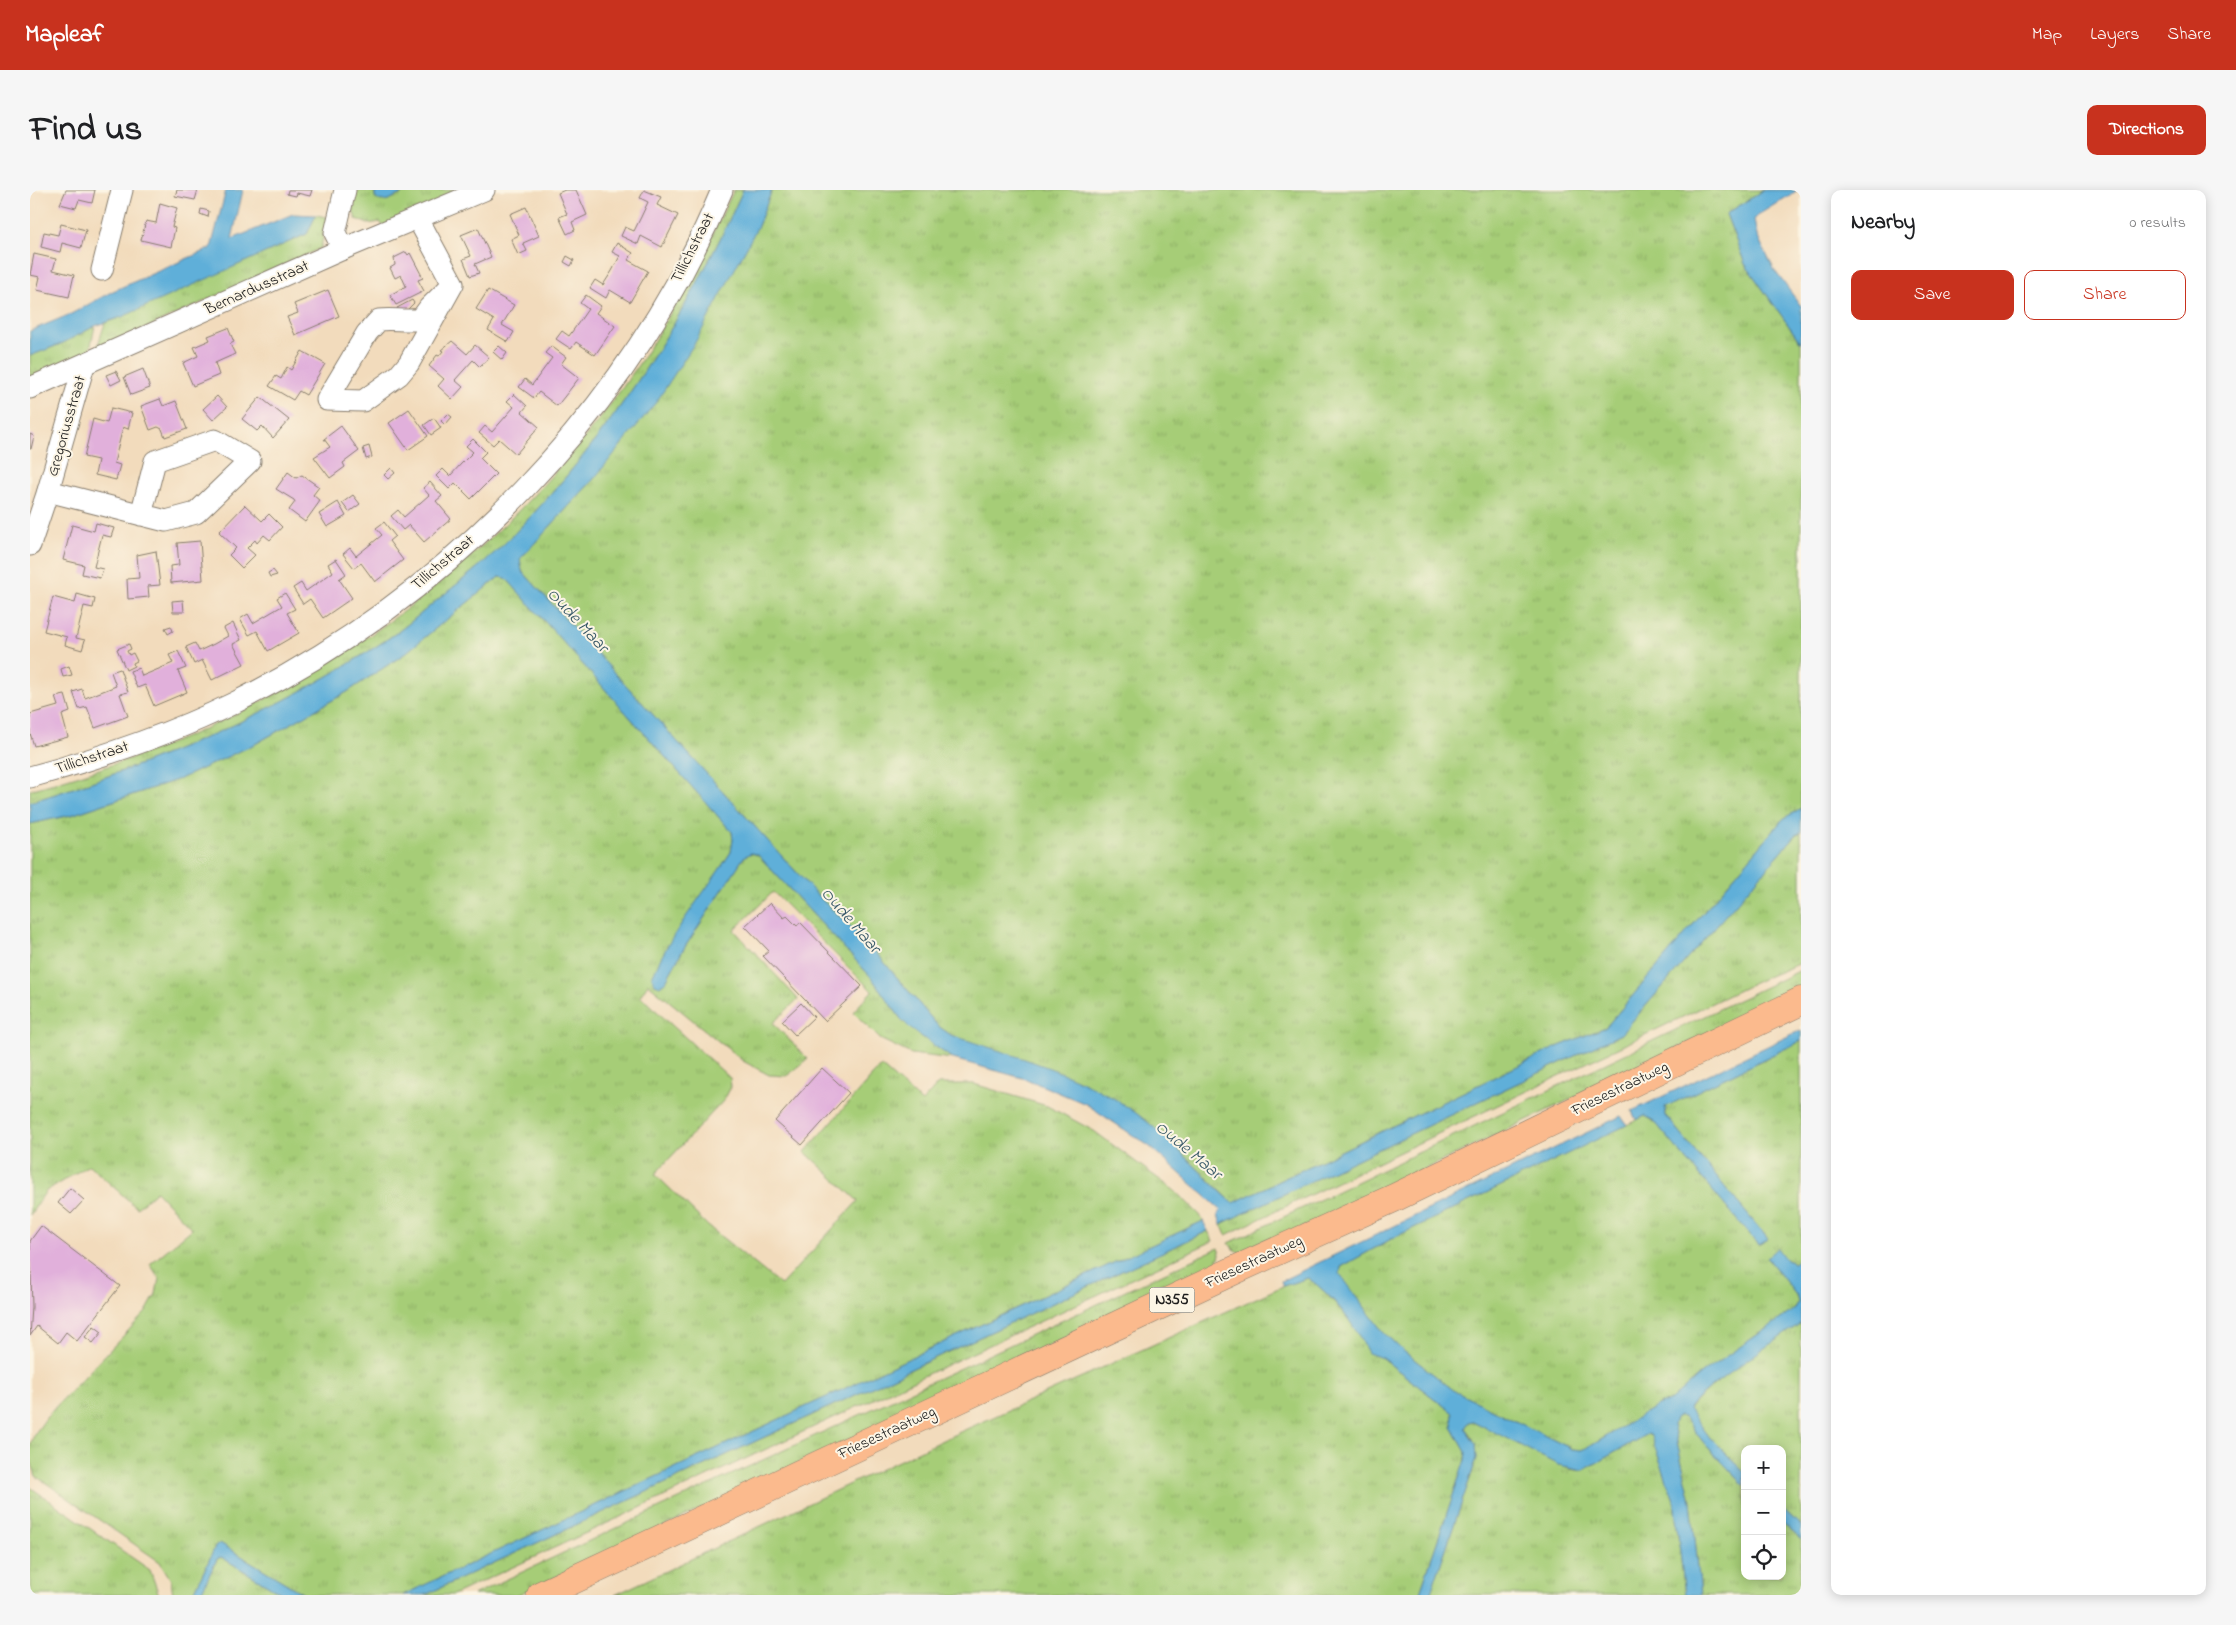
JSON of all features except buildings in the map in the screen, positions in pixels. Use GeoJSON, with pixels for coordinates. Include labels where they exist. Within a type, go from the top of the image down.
{"type":"FeatureCollection","features":[{"type":"Feature","properties":{"kind":"main road","name":"Friesestraatweg"},"geometry":{"type":"LineString","coordinates":[[541,1595],[1235,1270],[1394,1198],[1801,1001]]}},
{"type":"Feature","properties":{"kind":"street"},"geometry":{"type":"LineString","coordinates":[[102,270],[122,190]]}},
{"type":"Feature","properties":{"kind":"street"},"geometry":{"type":"LineString","coordinates":[[343,249],[335,233],[345,190]]}},
{"type":"Feature","properties":{"kind":"street","name":"Bernardusstraat"},"geometry":{"type":"LineString","coordinates":[[30,388],[343,249],[484,190]]}},
{"type":"Feature","properties":{"kind":"street","name":"Tillichstraat"},"geometry":{"type":"LineString","coordinates":[[30,778],[132,746],[235,702],[334,645],[428,578],[480,532],[525,488],[570,439],[612,384],[649,329],[681,274],[711,217],[722,190]]}},
{"type":"Feature","properties":{"kind":"street"},"geometry":{"type":"LineString","coordinates":[[418,219],[453,284]]}},
{"type":"Feature","properties":{"kind":"street"},"geometry":{"type":"LineString","coordinates":[[453,284],[409,363],[399,376],[363,401],[327,400],[367,333],[379,320],[393,318],[410,322],[421,319],[429,308],[453,284]]}},
{"type":"Feature","properties":{"kind":"street","name":"Gregoriusstraat"},"geometry":{"type":"LineString","coordinates":[[30,545],[48,491],[84,365]]}},
{"type":"Feature","properties":{"kind":"street"},"geometry":{"type":"LineString","coordinates":[[48,491],[141,515],[166,521],[196,513],[250,461],[215,440],[156,461],[141,515]]}},
{"type":"Feature","properties":{"kind":"green space"},"geometry":{"type":"Polygon","coordinates":[[[358,190],[375,191],[375,198],[389,200],[409,190],[468,190],[384,227],[380,222],[368,224],[356,219],[352,208],[358,190]]]}},
{"type":"Feature","properties":{"kind":"green space"},"geometry":{"type":"Polygon","coordinates":[[[734,190],[743,190],[721,237],[697,283],[644,372],[582,457],[514,534],[486,561],[395,634],[347,665],[261,712],[216,733],[124,770],[30,802],[30,790],[99,769],[167,745],[211,726],[276,693],[340,656],[400,614],[458,568],[512,518],[562,464],[608,407],[650,347],[673,309],[734,190]]]}},
{"type":"Feature","properties":{"kind":"green space"},"geometry":{"type":"Polygon","coordinates":[[[772,190],[1764,190],[1726,214],[1745,264],[1801,343],[1801,808],[1783,819],[1606,1027],[1557,1047],[1233,1203],[1159,1131],[951,1035],[938,1026],[868,943],[820,898],[522,571],[520,559],[593,480],[758,226],[772,190]]]}},
{"type":"Feature","properties":{"kind":"green space"},"geometry":{"type":"Polygon","coordinates":[[[316,215],[327,217],[321,248],[96,351],[105,323],[307,234],[316,215]]]}},
{"type":"Feature","properties":{"kind":"green space"},"geometry":{"type":"Polygon","coordinates":[[[95,326],[89,354],[30,381],[30,356],[63,343],[95,326]]]}},
{"type":"Feature","properties":{"kind":"green space"},"geometry":{"type":"Polygon","coordinates":[[[499,577],[506,578],[732,832],[731,852],[714,878],[666,981],[683,950],[744,857],[751,853],[758,855],[871,977],[901,1019],[911,1029],[953,1059],[911,1054],[880,1039],[853,1012],[872,991],[773,892],[734,930],[798,999],[773,1023],[808,1059],[787,1076],[769,1075],[743,1061],[648,984],[640,996],[730,1078],[731,1087],[724,1100],[655,1174],[708,1226],[781,1285],[858,1201],[805,1152],[881,1066],[922,1102],[938,1084],[974,1084],[1047,1106],[1094,1131],[1175,1191],[1200,1215],[1203,1221],[403,1595],[305,1595],[220,1543],[215,1547],[193,1595],[173,1595],[171,1580],[160,1562],[36,1476],[30,1458],[30,1447],[34,1435],[49,1414],[146,1312],[156,1294],[159,1278],[150,1264],[192,1229],[156,1191],[137,1208],[89,1165],[46,1191],[30,1215],[30,824],[71,815],[180,779],[257,743],[347,692],[403,655],[499,577]]]}},
{"type":"Feature","properties":{"kind":"green space"},"geometry":{"type":"Polygon","coordinates":[[[1801,832],[1801,963],[1760,980],[1226,1235],[1221,1224],[1621,1034],[1796,835],[1801,832]]]}},
{"type":"Feature","properties":{"kind":"green space"},"geometry":{"type":"Polygon","coordinates":[[[1801,970],[1801,989],[1245,1255],[1233,1249],[1229,1243],[1801,970]]]}},
{"type":"Feature","properties":{"kind":"green space"},"geometry":{"type":"Polygon","coordinates":[[[1801,1041],[1801,1257],[1794,1263],[1767,1257],[1796,1295],[1798,1302],[1795,1309],[1702,1373],[1671,1400],[1655,1407],[1589,1447],[1581,1450],[1572,1449],[1456,1392],[1401,1349],[1383,1332],[1339,1275],[1341,1267],[1393,1238],[1645,1116],[1654,1121],[1758,1245],[1768,1239],[1666,1116],[1665,1107],[1801,1041]]]}},
{"type":"Feature","properties":{"kind":"green space"},"geometry":{"type":"Polygon","coordinates":[[[1208,1231],[1213,1241],[453,1595],[425,1595],[1208,1231]]]}},
{"type":"Feature","properties":{"kind":"green space"},"geometry":{"type":"Polygon","coordinates":[[[1218,1248],[1220,1254],[1216,1268],[517,1595],[473,1595],[1218,1248]]]}},
{"type":"Feature","properties":{"kind":"green space"},"geometry":{"type":"Polygon","coordinates":[[[1308,1278],[1320,1287],[1336,1304],[1358,1331],[1372,1354],[1382,1358],[1453,1413],[1452,1427],[1466,1452],[1465,1460],[1419,1595],[615,1595],[949,1437],[1283,1286],[1308,1278]]]}},
{"type":"Feature","properties":{"kind":"green space"},"geometry":{"type":"Polygon","coordinates":[[[1801,1323],[1801,1526],[1786,1512],[1786,1445],[1741,1445],[1741,1468],[1711,1439],[1689,1410],[1695,1401],[1707,1390],[1801,1323]]]}},
{"type":"Feature","properties":{"kind":"green space"},"geometry":{"type":"Polygon","coordinates":[[[1679,1416],[1684,1417],[1704,1443],[1741,1482],[1741,1580],[1786,1580],[1786,1526],[1801,1540],[1801,1595],[1701,1595],[1691,1501],[1673,1425],[1675,1419],[1679,1416]]]}},
{"type":"Feature","properties":{"kind":"green space"},"geometry":{"type":"Polygon","coordinates":[[[1473,1421],[1569,1468],[1584,1470],[1647,1434],[1651,1435],[1674,1500],[1685,1595],[1430,1595],[1477,1458],[1473,1438],[1465,1428],[1469,1422],[1473,1421]]]}},
{"type":"Feature","properties":{"kind":"green space"},"geometry":{"type":"Polygon","coordinates":[[[30,1487],[150,1570],[159,1595],[30,1595],[30,1487]]]}},
{"type":"Feature","properties":{"kind":"green space"},"geometry":{"type":"Polygon","coordinates":[[[221,1557],[284,1595],[200,1595],[217,1559],[221,1557]]]}},
{"type":"Feature","properties":{"kind":"water"},"geometry":{"type":"Polygon","coordinates":[[[226,190],[243,190],[232,239],[293,214],[316,215],[307,234],[30,356],[30,331],[71,314],[113,291],[211,248],[226,190]]]}},
{"type":"Feature","properties":{"kind":"water"},"geometry":{"type":"Polygon","coordinates":[[[375,190],[409,190],[389,200],[381,201],[375,198],[375,190]]]}},
{"type":"Feature","properties":{"kind":"water"},"geometry":{"type":"Polygon","coordinates":[[[743,190],[772,190],[758,226],[696,341],[657,401],[593,480],[520,559],[522,571],[820,898],[868,943],[938,1026],[951,1035],[1023,1058],[1070,1076],[1115,1099],[1162,1134],[1233,1203],[1557,1047],[1606,1027],[1783,819],[1801,808],[1801,832],[1796,835],[1621,1034],[1221,1224],[1218,1215],[1221,1210],[1149,1146],[1086,1104],[1026,1079],[953,1059],[911,1029],[901,1019],[871,977],[758,855],[751,853],[744,857],[683,950],[666,981],[660,986],[655,984],[652,977],[669,944],[731,852],[732,832],[506,578],[499,577],[403,655],[347,692],[257,743],[180,779],[71,815],[30,824],[30,802],[124,770],[216,733],[261,712],[347,665],[389,638],[476,569],[514,534],[549,496],[614,415],[644,372],[697,283],[743,190]]]}},
{"type":"Feature","properties":{"kind":"water"},"geometry":{"type":"Polygon","coordinates":[[[1764,190],[1798,190],[1758,215],[1754,220],[1757,236],[1775,271],[1801,306],[1801,343],[1745,264],[1726,214],[1764,190]]]}},
{"type":"Feature","properties":{"kind":"water"},"geometry":{"type":"Polygon","coordinates":[[[1801,1030],[1801,1041],[1665,1107],[1666,1116],[1768,1239],[1758,1245],[1654,1121],[1645,1116],[1636,1120],[1632,1111],[1801,1030]]]}},
{"type":"Feature","properties":{"kind":"water"},"geometry":{"type":"Polygon","coordinates":[[[1621,1116],[1627,1125],[1393,1238],[1341,1267],[1340,1274],[1383,1332],[1401,1349],[1456,1392],[1572,1449],[1581,1450],[1655,1407],[1671,1400],[1702,1373],[1795,1309],[1798,1302],[1796,1295],[1767,1257],[1777,1248],[1786,1260],[1794,1263],[1801,1257],[1801,1323],[1707,1390],[1689,1409],[1711,1439],[1741,1468],[1741,1482],[1704,1443],[1684,1417],[1679,1416],[1675,1419],[1673,1425],[1691,1501],[1701,1595],[1685,1595],[1674,1500],[1651,1436],[1647,1434],[1584,1470],[1558,1465],[1473,1421],[1469,1422],[1465,1428],[1476,1444],[1477,1458],[1430,1595],[1419,1595],[1465,1460],[1466,1452],[1452,1427],[1453,1413],[1382,1358],[1368,1353],[1357,1332],[1343,1312],[1318,1285],[1308,1278],[1283,1286],[1281,1281],[1621,1116]]]}},
{"type":"Feature","properties":{"kind":"water"},"geometry":{"type":"Polygon","coordinates":[[[1203,1221],[1208,1231],[425,1595],[403,1595],[1203,1221]]]}},
{"type":"Feature","properties":{"kind":"water"},"geometry":{"type":"Polygon","coordinates":[[[1786,1512],[1801,1526],[1801,1540],[1786,1526],[1786,1512]]]}},
{"type":"Feature","properties":{"kind":"water"},"geometry":{"type":"Polygon","coordinates":[[[220,1543],[305,1595],[284,1595],[221,1557],[217,1559],[200,1595],[193,1595],[215,1547],[220,1543]]]}},
{"type":"Feature","properties":{"kind":"water label","name":"Oude Maar"},"geometry":{"type":"Point","coordinates":[577,621]}},
{"type":"Feature","properties":{"kind":"water label","name":"Oude Maar"},"geometry":{"type":"Point","coordinates":[850,921]}},
{"type":"Feature","properties":{"kind":"water label","name":"Oude Maar"},"geometry":{"type":"Point","coordinates":[1188,1151]}}]}
